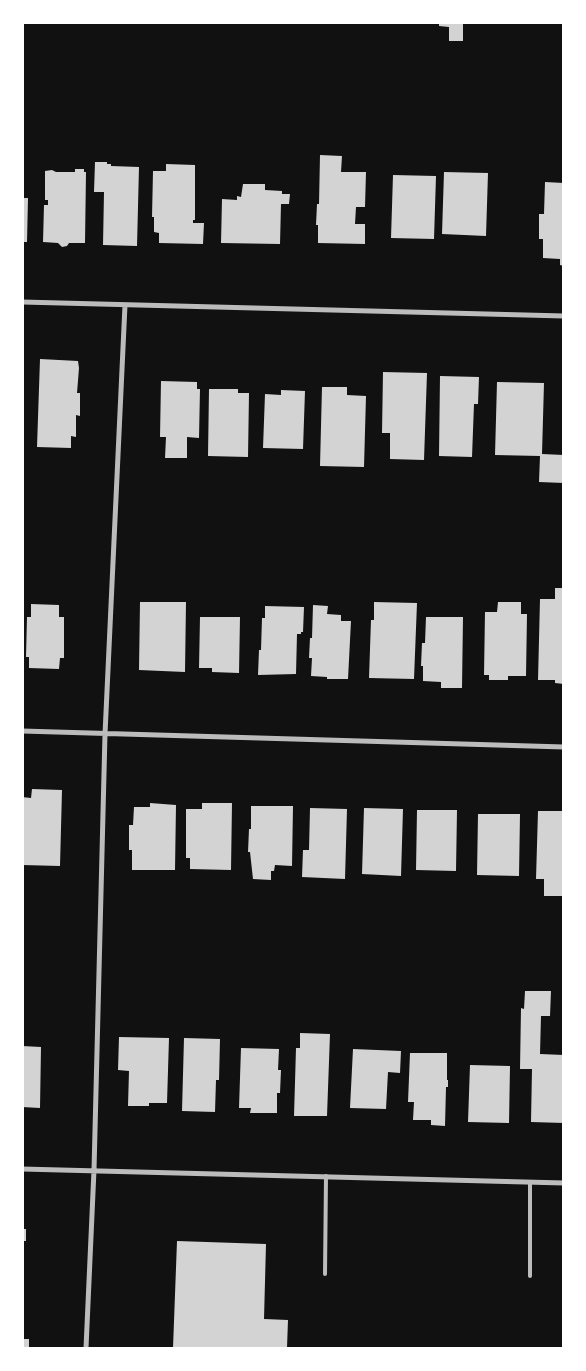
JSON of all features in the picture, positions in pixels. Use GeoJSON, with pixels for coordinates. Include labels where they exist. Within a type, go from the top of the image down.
{"type":"FeatureCollection","features":[{"type":"Feature","properties":{"kind":"street"},"geometry":{"type":"LineString","coordinates":[[22,302],[564,316]]}},
{"type":"Feature","properties":{"kind":"street"},"geometry":{"type":"LineString","coordinates":[[86,1348],[94,1170],[104,734],[125,305]]}},
{"type":"Feature","properties":{"kind":"street"},"geometry":{"type":"LineString","coordinates":[[22,731],[564,747]]}},
{"type":"Feature","properties":{"kind":"street"},"geometry":{"type":"LineString","coordinates":[[22,1168],[564,1183]]}},
{"type":"Feature","properties":{"kind":"lane"},"geometry":{"type":"LineString","coordinates":[[324,1274],[326,1176]]}},
{"type":"Feature","properties":{"kind":"lane"},"geometry":{"type":"LineString","coordinates":[[530,1182],[530,1276]]}},
{"type":"Feature","properties":{"kind":"building"},"geometry":{"type":"Polygon","coordinates":[[[439,22],[463,22],[463,41],[449,41],[449,27],[439,26],[439,22]]]}},
{"type":"Feature","properties":{"kind":"building"},"geometry":{"type":"Polygon","coordinates":[[[320,155],[342,156],[341,172],[366,172],[365,207],[356,207],[355,224],[365,224],[365,244],[318,243],[318,225],[316,225],[317,204],[319,204],[320,155]]]}},
{"type":"Feature","properties":{"kind":"building"},"geometry":{"type":"Polygon","coordinates":[[[95,162],[107,162],[111,166],[139,167],[137,246],[103,245],[104,192],[94,192],[95,162]]]}},
{"type":"Feature","properties":{"kind":"building"},"geometry":{"type":"Polygon","coordinates":[[[166,164],[195,165],[195,220],[193,220],[193,223],[204,223],[203,244],[159,243],[159,233],[154,232],[154,217],[152,217],[153,171],[166,171],[166,164]]]}},
{"type":"Feature","properties":{"kind":"building"},"geometry":{"type":"Polygon","coordinates":[[[75,169],[84,169],[84,172],[86,172],[85,243],[69,243],[67,246],[62,247],[58,243],[43,242],[44,205],[48,205],[48,200],[45,200],[45,171],[75,172],[75,169]]]}},
{"type":"Feature","properties":{"kind":"building"},"geometry":{"type":"Polygon","coordinates":[[[444,172],[488,173],[486,236],[442,234],[444,172]]]}},
{"type":"Feature","properties":{"kind":"building"},"geometry":{"type":"Polygon","coordinates":[[[393,175],[436,176],[434,239],[391,238],[393,175]]]}},
{"type":"Feature","properties":{"kind":"building"},"geometry":{"type":"Polygon","coordinates":[[[545,182],[564,183],[564,266],[560,265],[560,259],[543,258],[543,239],[539,239],[539,214],[544,214],[545,182]]]}},
{"type":"Feature","properties":{"kind":"building"},"geometry":{"type":"Polygon","coordinates":[[[243,184],[265,184],[265,190],[282,191],[282,194],[290,194],[289,204],[281,204],[280,244],[221,243],[222,199],[237,200],[237,196],[241,197],[243,184]]]}},
{"type":"Feature","properties":{"kind":"building"},"geometry":{"type":"Polygon","coordinates":[[[22,198],[28,198],[27,242],[22,242],[22,198]]]}},
{"type":"Feature","properties":{"kind":"building"},"geometry":{"type":"Polygon","coordinates":[[[40,359],[78,361],[77,393],[80,393],[80,416],[76,415],[76,437],[71,436],[71,448],[37,447],[40,359]]]}},
{"type":"Feature","properties":{"kind":"building"},"geometry":{"type":"Polygon","coordinates":[[[383,372],[427,373],[424,460],[390,459],[390,433],[382,433],[383,372]]]}},
{"type":"Feature","properties":{"kind":"building"},"geometry":{"type":"Polygon","coordinates":[[[440,376],[479,377],[478,404],[474,404],[472,457],[439,456],[440,376]]]}},
{"type":"Feature","properties":{"kind":"building"},"geometry":{"type":"Polygon","coordinates":[[[161,381],[197,382],[197,389],[200,389],[199,438],[187,437],[187,458],[165,458],[166,437],[160,437],[161,381]]]}},
{"type":"Feature","properties":{"kind":"building"},"geometry":{"type":"Polygon","coordinates":[[[497,382],[544,383],[542,454],[564,455],[564,483],[539,482],[540,456],[495,455],[497,382]]]}},
{"type":"Feature","properties":{"kind":"building"},"geometry":{"type":"Polygon","coordinates":[[[322,387],[347,387],[347,395],[366,396],[364,467],[320,466],[322,387]]]}},
{"type":"Feature","properties":{"kind":"building"},"geometry":{"type":"Polygon","coordinates":[[[209,389],[238,389],[238,393],[249,393],[248,457],[208,456],[209,389]]]}},
{"type":"Feature","properties":{"kind":"building"},"geometry":{"type":"Polygon","coordinates":[[[281,390],[305,391],[303,449],[263,448],[265,394],[281,395],[281,390]]]}},
{"type":"Feature","properties":{"kind":"building"},"geometry":{"type":"Polygon","coordinates":[[[555,588],[564,588],[564,684],[555,683],[555,680],[538,680],[540,599],[555,599],[555,588]]]}},
{"type":"Feature","properties":{"kind":"building"},"geometry":{"type":"Polygon","coordinates":[[[140,602],[186,602],[185,672],[139,670],[140,602]]]}},
{"type":"Feature","properties":{"kind":"building"},"geometry":{"type":"Polygon","coordinates":[[[374,602],[417,603],[414,679],[369,678],[371,620],[374,620],[374,602]]]}},
{"type":"Feature","properties":{"kind":"building"},"geometry":{"type":"Polygon","coordinates":[[[498,602],[521,602],[521,614],[527,614],[526,676],[508,676],[508,680],[489,680],[489,675],[484,675],[485,612],[497,612],[498,602]]]}},
{"type":"Feature","properties":{"kind":"building"},"geometry":{"type":"Polygon","coordinates":[[[31,604],[59,605],[59,617],[64,617],[64,658],[60,658],[59,669],[29,668],[29,657],[26,657],[27,617],[31,617],[31,604]]]}},
{"type":"Feature","properties":{"kind":"building"},"geometry":{"type":"Polygon","coordinates":[[[313,605],[328,606],[327,614],[341,615],[341,621],[351,621],[348,679],[327,679],[327,677],[311,676],[312,658],[309,658],[313,605]]]}},
{"type":"Feature","properties":{"kind":"building"},"geometry":{"type":"Polygon","coordinates":[[[265,606],[304,607],[303,632],[297,634],[296,674],[258,675],[262,618],[265,618],[265,606]]]}},
{"type":"Feature","properties":{"kind":"building"},"geometry":{"type":"Polygon","coordinates":[[[200,617],[240,617],[239,673],[212,672],[212,668],[199,668],[200,617]]]}},
{"type":"Feature","properties":{"kind":"building"},"geometry":{"type":"Polygon","coordinates":[[[426,617],[463,617],[462,688],[441,688],[441,682],[423,681],[423,666],[421,666],[422,643],[425,643],[426,617]]]}},
{"type":"Feature","properties":{"kind":"building"},"geometry":{"type":"Polygon","coordinates":[[[32,789],[62,790],[60,866],[22,865],[22,797],[31,798],[32,789]]]}},
{"type":"Feature","properties":{"kind":"building"},"geometry":{"type":"Polygon","coordinates":[[[150,803],[176,805],[175,870],[132,870],[132,850],[129,850],[129,825],[133,825],[134,807],[150,807],[150,803]]]}},
{"type":"Feature","properties":{"kind":"building"},"geometry":{"type":"Polygon","coordinates":[[[202,803],[232,803],[231,870],[190,869],[190,858],[186,858],[186,809],[202,809],[202,803]]]}},
{"type":"Feature","properties":{"kind":"building"},"geometry":{"type":"Polygon","coordinates":[[[251,806],[293,806],[292,866],[275,865],[274,871],[271,871],[271,880],[253,879],[250,852],[248,852],[251,806]]]}},
{"type":"Feature","properties":{"kind":"building"},"geometry":{"type":"Polygon","coordinates":[[[310,808],[347,809],[345,879],[302,877],[303,850],[309,850],[310,808]]]}},
{"type":"Feature","properties":{"kind":"building"},"geometry":{"type":"Polygon","coordinates":[[[364,808],[403,809],[401,876],[362,874],[364,808]]]}},
{"type":"Feature","properties":{"kind":"building"},"geometry":{"type":"Polygon","coordinates":[[[417,810],[457,810],[456,871],[416,870],[417,810]]]}},
{"type":"Feature","properties":{"kind":"building"},"geometry":{"type":"Polygon","coordinates":[[[538,811],[564,811],[564,896],[544,896],[544,879],[536,879],[538,811]]]}},
{"type":"Feature","properties":{"kind":"building"},"geometry":{"type":"Polygon","coordinates":[[[478,814],[520,814],[519,876],[477,875],[478,814]]]}},
{"type":"Feature","properties":{"kind":"building"},"geometry":{"type":"Polygon","coordinates":[[[525,991],[551,991],[550,1016],[541,1016],[540,1054],[564,1055],[564,1123],[531,1122],[532,1069],[520,1069],[521,1008],[524,1009],[525,991]]]}},
{"type":"Feature","properties":{"kind":"building"},"geometry":{"type":"Polygon","coordinates":[[[300,1033],[330,1034],[327,1116],[294,1116],[296,1048],[300,1048],[300,1033]]]}},
{"type":"Feature","properties":{"kind":"building"},"geometry":{"type":"Polygon","coordinates":[[[119,1037],[169,1038],[167,1103],[149,1103],[149,1106],[128,1106],[129,1071],[118,1070],[119,1037]]]}},
{"type":"Feature","properties":{"kind":"building"},"geometry":{"type":"Polygon","coordinates":[[[184,1038],[220,1039],[219,1080],[216,1080],[215,1112],[182,1111],[184,1038]]]}},
{"type":"Feature","properties":{"kind":"building"},"geometry":{"type":"Polygon","coordinates":[[[22,1046],[41,1047],[40,1108],[22,1107],[22,1046]]]}},
{"type":"Feature","properties":{"kind":"building"},"geometry":{"type":"Polygon","coordinates":[[[241,1048],[279,1049],[278,1070],[281,1070],[280,1093],[277,1093],[277,1113],[250,1113],[251,1108],[239,1108],[241,1048]]]}},
{"type":"Feature","properties":{"kind":"building"},"geometry":{"type":"Polygon","coordinates":[[[353,1049],[401,1051],[400,1073],[388,1072],[386,1109],[350,1108],[353,1049]]]}},
{"type":"Feature","properties":{"kind":"building"},"geometry":{"type":"Polygon","coordinates":[[[410,1053],[447,1053],[448,1087],[446,1087],[445,1126],[431,1125],[431,1120],[413,1120],[414,1102],[408,1102],[410,1053]]]}},
{"type":"Feature","properties":{"kind":"building"},"geometry":{"type":"Polygon","coordinates":[[[470,1065],[510,1066],[509,1123],[468,1122],[470,1065]]]}},
{"type":"Feature","properties":{"kind":"building"},"geometry":{"type":"Polygon","coordinates":[[[22,1229],[26,1229],[26,1241],[22,1241],[22,1229]]]}},
{"type":"Feature","properties":{"kind":"building"},"geometry":{"type":"Polygon","coordinates":[[[177,1241],[266,1244],[264,1319],[288,1320],[287,1348],[173,1348],[177,1241]]]}},
{"type":"Feature","properties":{"kind":"building"},"geometry":{"type":"Polygon","coordinates":[[[22,1339],[29,1339],[29,1348],[22,1348],[22,1339]]]}}]}
